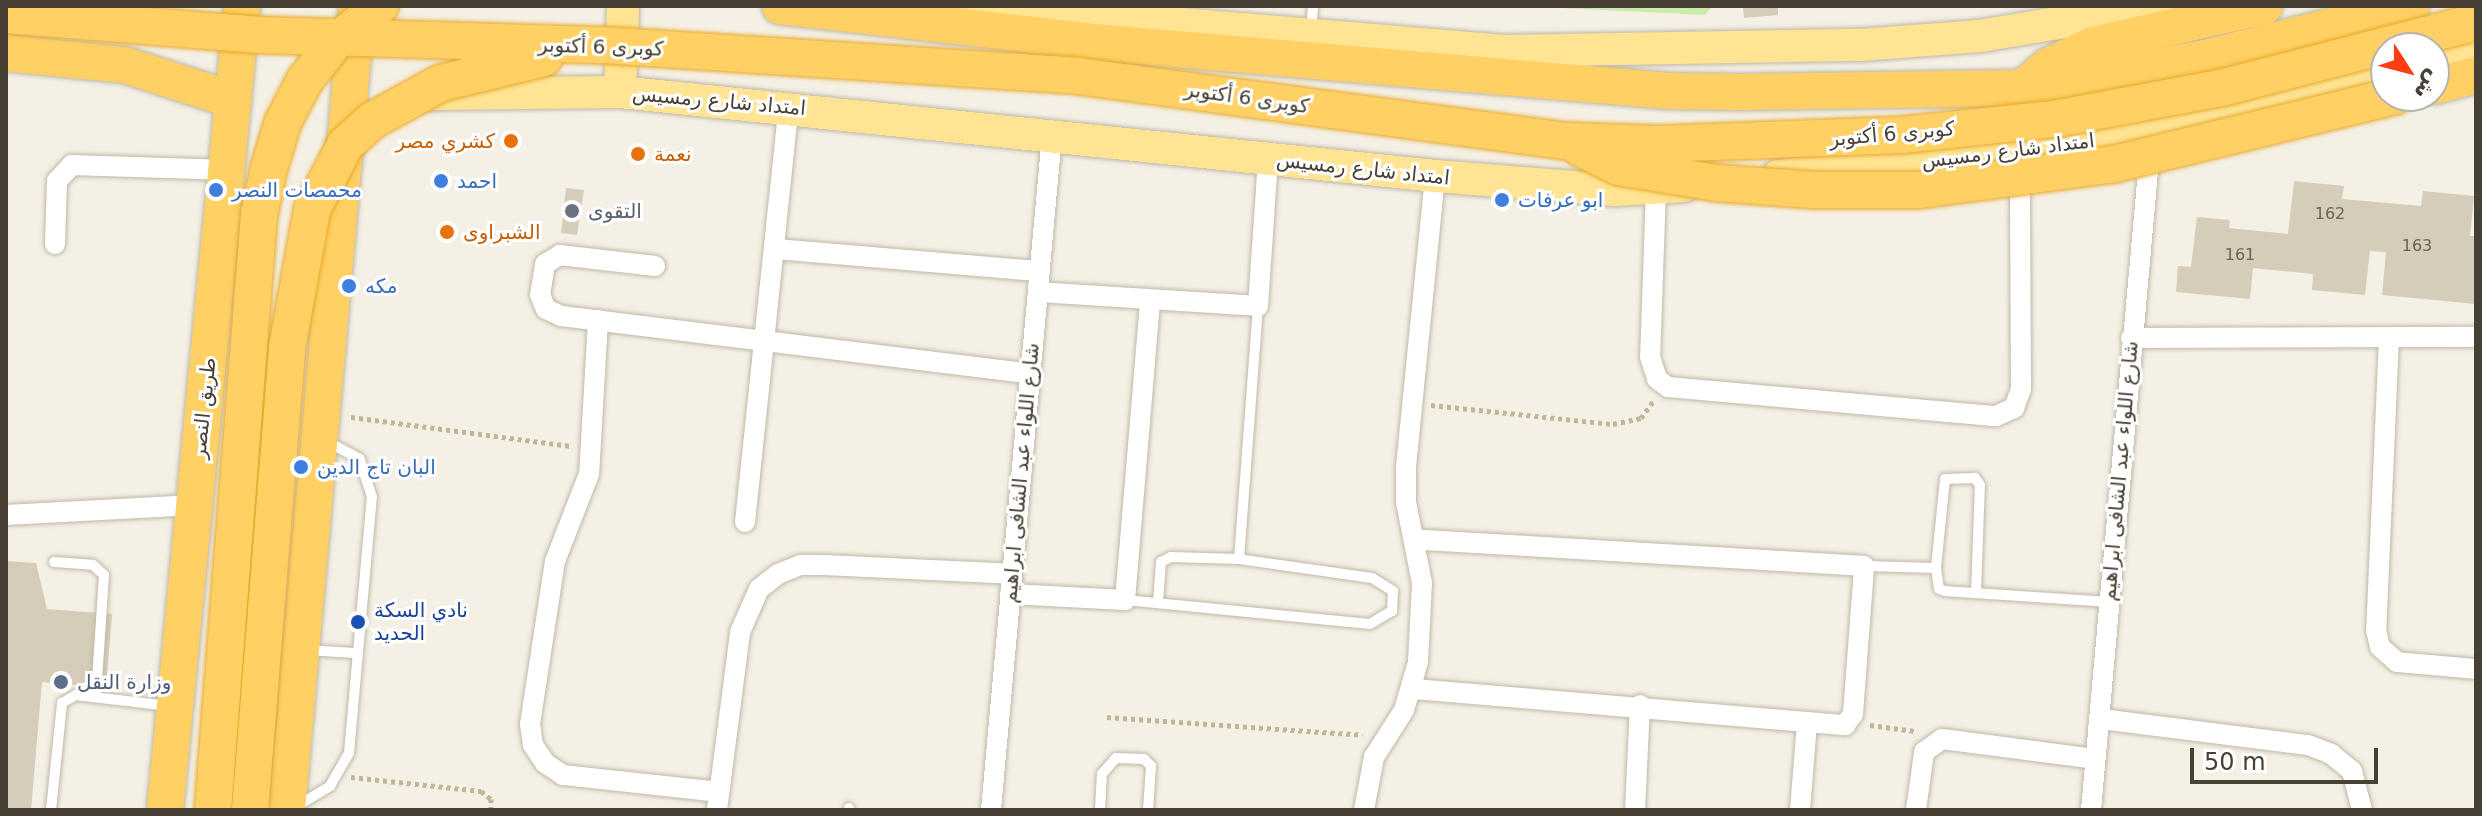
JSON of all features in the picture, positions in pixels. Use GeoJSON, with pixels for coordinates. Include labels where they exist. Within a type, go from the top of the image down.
{"type":"FeatureCollection","features":[{"type":"Feature","properties":{"kind":"highway"},"geometry":{"type":"LineString","coordinates":[[6,42],[22,6]]}},
{"type":"Feature","properties":{"kind":"highway","name":"طريق النصر"},"geometry":{"type":"LineString","coordinates":[[165,810],[242,6]]}},
{"type":"Feature","properties":{"kind":"highway"},"geometry":{"type":"LineString","coordinates":[[287,810],[357,6]]}},
{"type":"Feature","properties":{"kind":"highway"},"geometry":{"type":"LineString","coordinates":[[213,810],[258,231],[269,168],[283,122],[305,80],[335,42],[380,6]]}},
{"type":"Feature","properties":{"kind":"highway","name":"كوبرى 6 أكتوبر"},"geometry":{"type":"LineString","coordinates":[[780,6],[1105,43],[1669,91],[2023,88],[2205,58],[2412,6]]}},
{"type":"Feature","properties":{"kind":"highway"},"geometry":{"type":"LineString","coordinates":[[2023,88],[2048,66],[2093,45],[2265,6]]}},
{"type":"Feature","properties":{"kind":"highway","name":"كوبرى 6 أكتوبر"},"geometry":{"type":"LineString","coordinates":[[6,15],[386,42],[603,45],[1078,76],[1568,141],[1740,145],[1902,135],[2060,118],[2221,88],[2476,22]]}},
{"type":"Feature","properties":{"kind":"highway"},"geometry":{"type":"LineString","coordinates":[[250,810],[287,348],[303,243],[326,174],[345,145],[407,98],[477,72],[603,45]]}},
{"type":"Feature","properties":{"kind":"highway"},"geometry":{"type":"LineString","coordinates":[[6,53],[125,65],[233,100]]}},
{"type":"Feature","properties":{"kind":"highway"},"geometry":{"type":"LineString","coordinates":[[2450,82],[2476,75]]}},
{"type":"Feature","properties":{"kind":"highway"},"geometry":{"type":"LineString","coordinates":[[1568,141],[1598,159],[1644,173],[1814,190],[1919,190],[2114,164],[2370,102]]}},
{"type":"Feature","properties":{"kind":"highway"},"geometry":{"type":"LineString","coordinates":[[191,553],[201,571],[237,592],[278,587],[308,558]]}},
{"type":"Feature","properties":{"kind":"main road"},"geometry":{"type":"LineString","coordinates":[[620,92],[623,6]]}},
{"type":"Feature","properties":{"kind":"main road"},"geometry":{"type":"LineString","coordinates":[[967,6],[1312,21],[1504,51],[1860,45],[1980,36],[2159,6]]}},
{"type":"Feature","properties":{"kind":"main road"},"geometry":{"type":"LineString","coordinates":[[2450,61],[2476,55]]}},
{"type":"Feature","properties":{"kind":"main road","name":"امتداد شارع رمسيس"},"geometry":{"type":"LineString","coordinates":[[347,130],[374,103],[392,96],[620,92],[789,106],[1435,176],[1656,189],[2020,152],[2151,132],[2370,81]]}},
{"type":"Feature","properties":{"kind":"street"},"geometry":{"type":"LineString","coordinates":[[745,522],[767,342],[789,106]]}},
{"type":"Feature","properties":{"kind":"street","name":"شارع اللواء عبد الشافى ابراهيم"},"geometry":{"type":"LineString","coordinates":[[2091,810],[2151,132]]}},
{"type":"Feature","properties":{"kind":"street","name":"شارع اللواء عبد الشافى ابراهيم"},"geometry":{"type":"LineString","coordinates":[[991,810],[1052,135]]}},
{"type":"Feature","properties":{"kind":"street"},"geometry":{"type":"LineString","coordinates":[[1656,189],[1650,357],[1657,379],[1680,390],[2006,414],[2021,389],[2020,152]]}},
{"type":"Feature","properties":{"kind":"street"},"geometry":{"type":"LineString","coordinates":[[776,249],[1039,282],[1150,301],[1258,306],[1268,159]]}},
{"type":"Feature","properties":{"kind":"street"},"geometry":{"type":"LineString","coordinates":[[55,244],[57,181],[72,165],[228,170]]}},
{"type":"Feature","properties":{"kind":"street"},"geometry":{"type":"LineString","coordinates":[[1364,810],[1370,769],[1414,689],[1422,583],[1406,502],[1410,402],[1435,176]]}},
{"type":"Feature","properties":{"kind":"street"},"geometry":{"type":"LineString","coordinates":[[655,266],[568,255],[551,258],[540,287],[546,309],[598,320],[1030,374]]}},
{"type":"Feature","properties":{"kind":"street"},"geometry":{"type":"LineString","coordinates":[[598,320],[592,449],[585,491],[555,561],[530,724],[533,745],[545,763],[563,775],[718,801],[740,632],[759,589],[778,574],[800,565],[824,565],[1011,584],[1125,600],[1150,301]]}},
{"type":"Feature","properties":{"kind":"street"},"geometry":{"type":"LineString","coordinates":[[2131,338],[2476,337]]}},
{"type":"Feature","properties":{"kind":"street"},"geometry":{"type":"LineString","coordinates":[[2389,338],[2376,630],[2380,647],[2397,662],[2476,669]]}},
{"type":"Feature","properties":{"kind":"street"},"geometry":{"type":"LineString","coordinates":[[6,515],[195,505]]}},
{"type":"Feature","properties":{"kind":"street"},"geometry":{"type":"LineString","coordinates":[[1414,539],[1864,566],[1849,723],[1807,723],[1640,705],[1414,689]]}},
{"type":"Feature","properties":{"kind":"street"},"geometry":{"type":"LineString","coordinates":[[1635,810],[1640,705]]}},
{"type":"Feature","properties":{"kind":"street"},"geometry":{"type":"LineString","coordinates":[[2101,719],[2308,745],[2331,754],[2352,771],[2362,810]]}},
{"type":"Feature","properties":{"kind":"street"},"geometry":{"type":"LineString","coordinates":[[1800,810],[1807,723]]}},
{"type":"Feature","properties":{"kind":"street"},"geometry":{"type":"LineString","coordinates":[[1916,810],[1921,763],[1934,743],[1953,739],[2095,759]]}},
{"type":"Feature","properties":{"kind":"lane"},"geometry":{"type":"LineString","coordinates":[[1239,559],[1258,306]]}},
{"type":"Feature","properties":{"kind":"lane"},"geometry":{"type":"LineString","coordinates":[[287,810],[316,797],[338,776],[349,753],[371,484],[360,459],[321,426]]}},
{"type":"Feature","properties":{"kind":"lane"},"geometry":{"type":"LineString","coordinates":[[1976,592],[1980,485],[1975,478],[1941,482],[1936,568],[1939,589],[1976,592],[2109,602]]}},
{"type":"Feature","properties":{"kind":"lane"},"geometry":{"type":"LineString","coordinates":[[1125,600],[1370,624],[1392,611],[1393,591],[1380,580],[1239,559],[1166,557],[1158,602]]}},
{"type":"Feature","properties":{"kind":"lane"},"geometry":{"type":"LineString","coordinates":[[54,562],[93,565],[104,575],[96,697]]}},
{"type":"Feature","properties":{"kind":"lane"},"geometry":{"type":"LineString","coordinates":[[1864,566],[1936,568]]}},
{"type":"Feature","properties":{"kind":"lane"},"geometry":{"type":"LineString","coordinates":[[301,649],[355,653]]}},
{"type":"Feature","properties":{"kind":"lane"},"geometry":{"type":"LineString","coordinates":[[51,810],[62,703],[76,695],[175,706]]}},
{"type":"Feature","properties":{"kind":"lane"},"geometry":{"type":"LineString","coordinates":[[1100,810],[1102,774],[1116,758],[1144,759],[1151,766],[1148,810]]}},
{"type":"Feature","properties":{"kind":"path"},"geometry":{"type":"LineString","coordinates":[[1410,402],[1627,424],[1651,408],[1657,379]]}},
{"type":"Feature","properties":{"kind":"path"},"geometry":{"type":"LineString","coordinates":[[321,426],[592,449]]}},
{"type":"Feature","properties":{"kind":"path"},"geometry":{"type":"LineString","coordinates":[[1107,717],[1387,737]]}},
{"type":"Feature","properties":{"kind":"path"},"geometry":{"type":"LineString","coordinates":[[1849,723],[1913,730],[1934,743]]}},
{"type":"Feature","properties":{"kind":"path"},"geometry":{"type":"LineString","coordinates":[[338,776],[481,791],[491,799],[491,810]]}},
{"type":"Feature","properties":{"kind":"green space"},"geometry":{"type":"Polygon","coordinates":[[[1519,6],[1713,6],[1705,15],[1519,6]]]}},
{"type":"Feature","properties":{"kind":"building"},"geometry":{"type":"Polygon","coordinates":[[[1743,6],[1778,6],[1778,15],[1744,18],[1743,6]]]}},
{"type":"Feature","properties":{"kind":"building"},"geometry":{"type":"Polygon","coordinates":[[[2294,181],[2344,186],[2342,199],[2421,206],[2423,191],[2474,196],[2470,236],[2476,236],[2476,304],[2382,295],[2386,252],[2370,251],[2365,295],[2312,290],[2313,274],[2253,268],[2250,299],[2176,292],[2178,266],[2191,267],[2197,217],[2230,220],[2229,228],[2288,234],[2294,181]]]}},
{"type":"Feature","properties":{"kind":"building","name":"التقوى"},"geometry":{"type":"Polygon","coordinates":[[[566,188],[584,190],[577,235],[561,233],[566,188]]]}},
{"type":"Feature","properties":{"kind":"building"},"geometry":{"type":"Polygon","coordinates":[[[6,561],[36,563],[47,609],[112,614],[106,688],[42,682],[31,810],[6,810],[6,561]]]}},
{"type":"Feature","properties":{"kind":"place","name":"كشري مصر"},"geometry":{"type":"Point","coordinates":[511,141]}},
{"type":"Feature","properties":{"kind":"place","name":"نعمة"},"geometry":{"type":"Point","coordinates":[638,154]}},
{"type":"Feature","properties":{"kind":"place","name":"احمد"},"geometry":{"type":"Point","coordinates":[441,181]}},
{"type":"Feature","properties":{"kind":"place","name":"محمصات النصر"},"geometry":{"type":"Point","coordinates":[216,190]}},
{"type":"Feature","properties":{"kind":"place","name":"ابو عرفات"},"geometry":{"type":"Point","coordinates":[1502,200]}},
{"type":"Feature","properties":{"kind":"place","name":"التقوى"},"geometry":{"type":"Point","coordinates":[572,211]}},
{"type":"Feature","properties":{"kind":"place","name":"الشبراوى"},"geometry":{"type":"Point","coordinates":[447,232]}},
{"type":"Feature","properties":{"kind":"place","name":"مكه"},"geometry":{"type":"Point","coordinates":[349,286]}},
{"type":"Feature","properties":{"kind":"place","name":"البان تاج الدين"},"geometry":{"type":"Point","coordinates":[301,467]}},
{"type":"Feature","properties":{"kind":"place","name":"نادي السكة الحديد"},"geometry":{"type":"Point","coordinates":[358,622]}},
{"type":"Feature","properties":{"kind":"place","name":"وزارة النقل"},"geometry":{"type":"Point","coordinates":[61,682]}}]}
